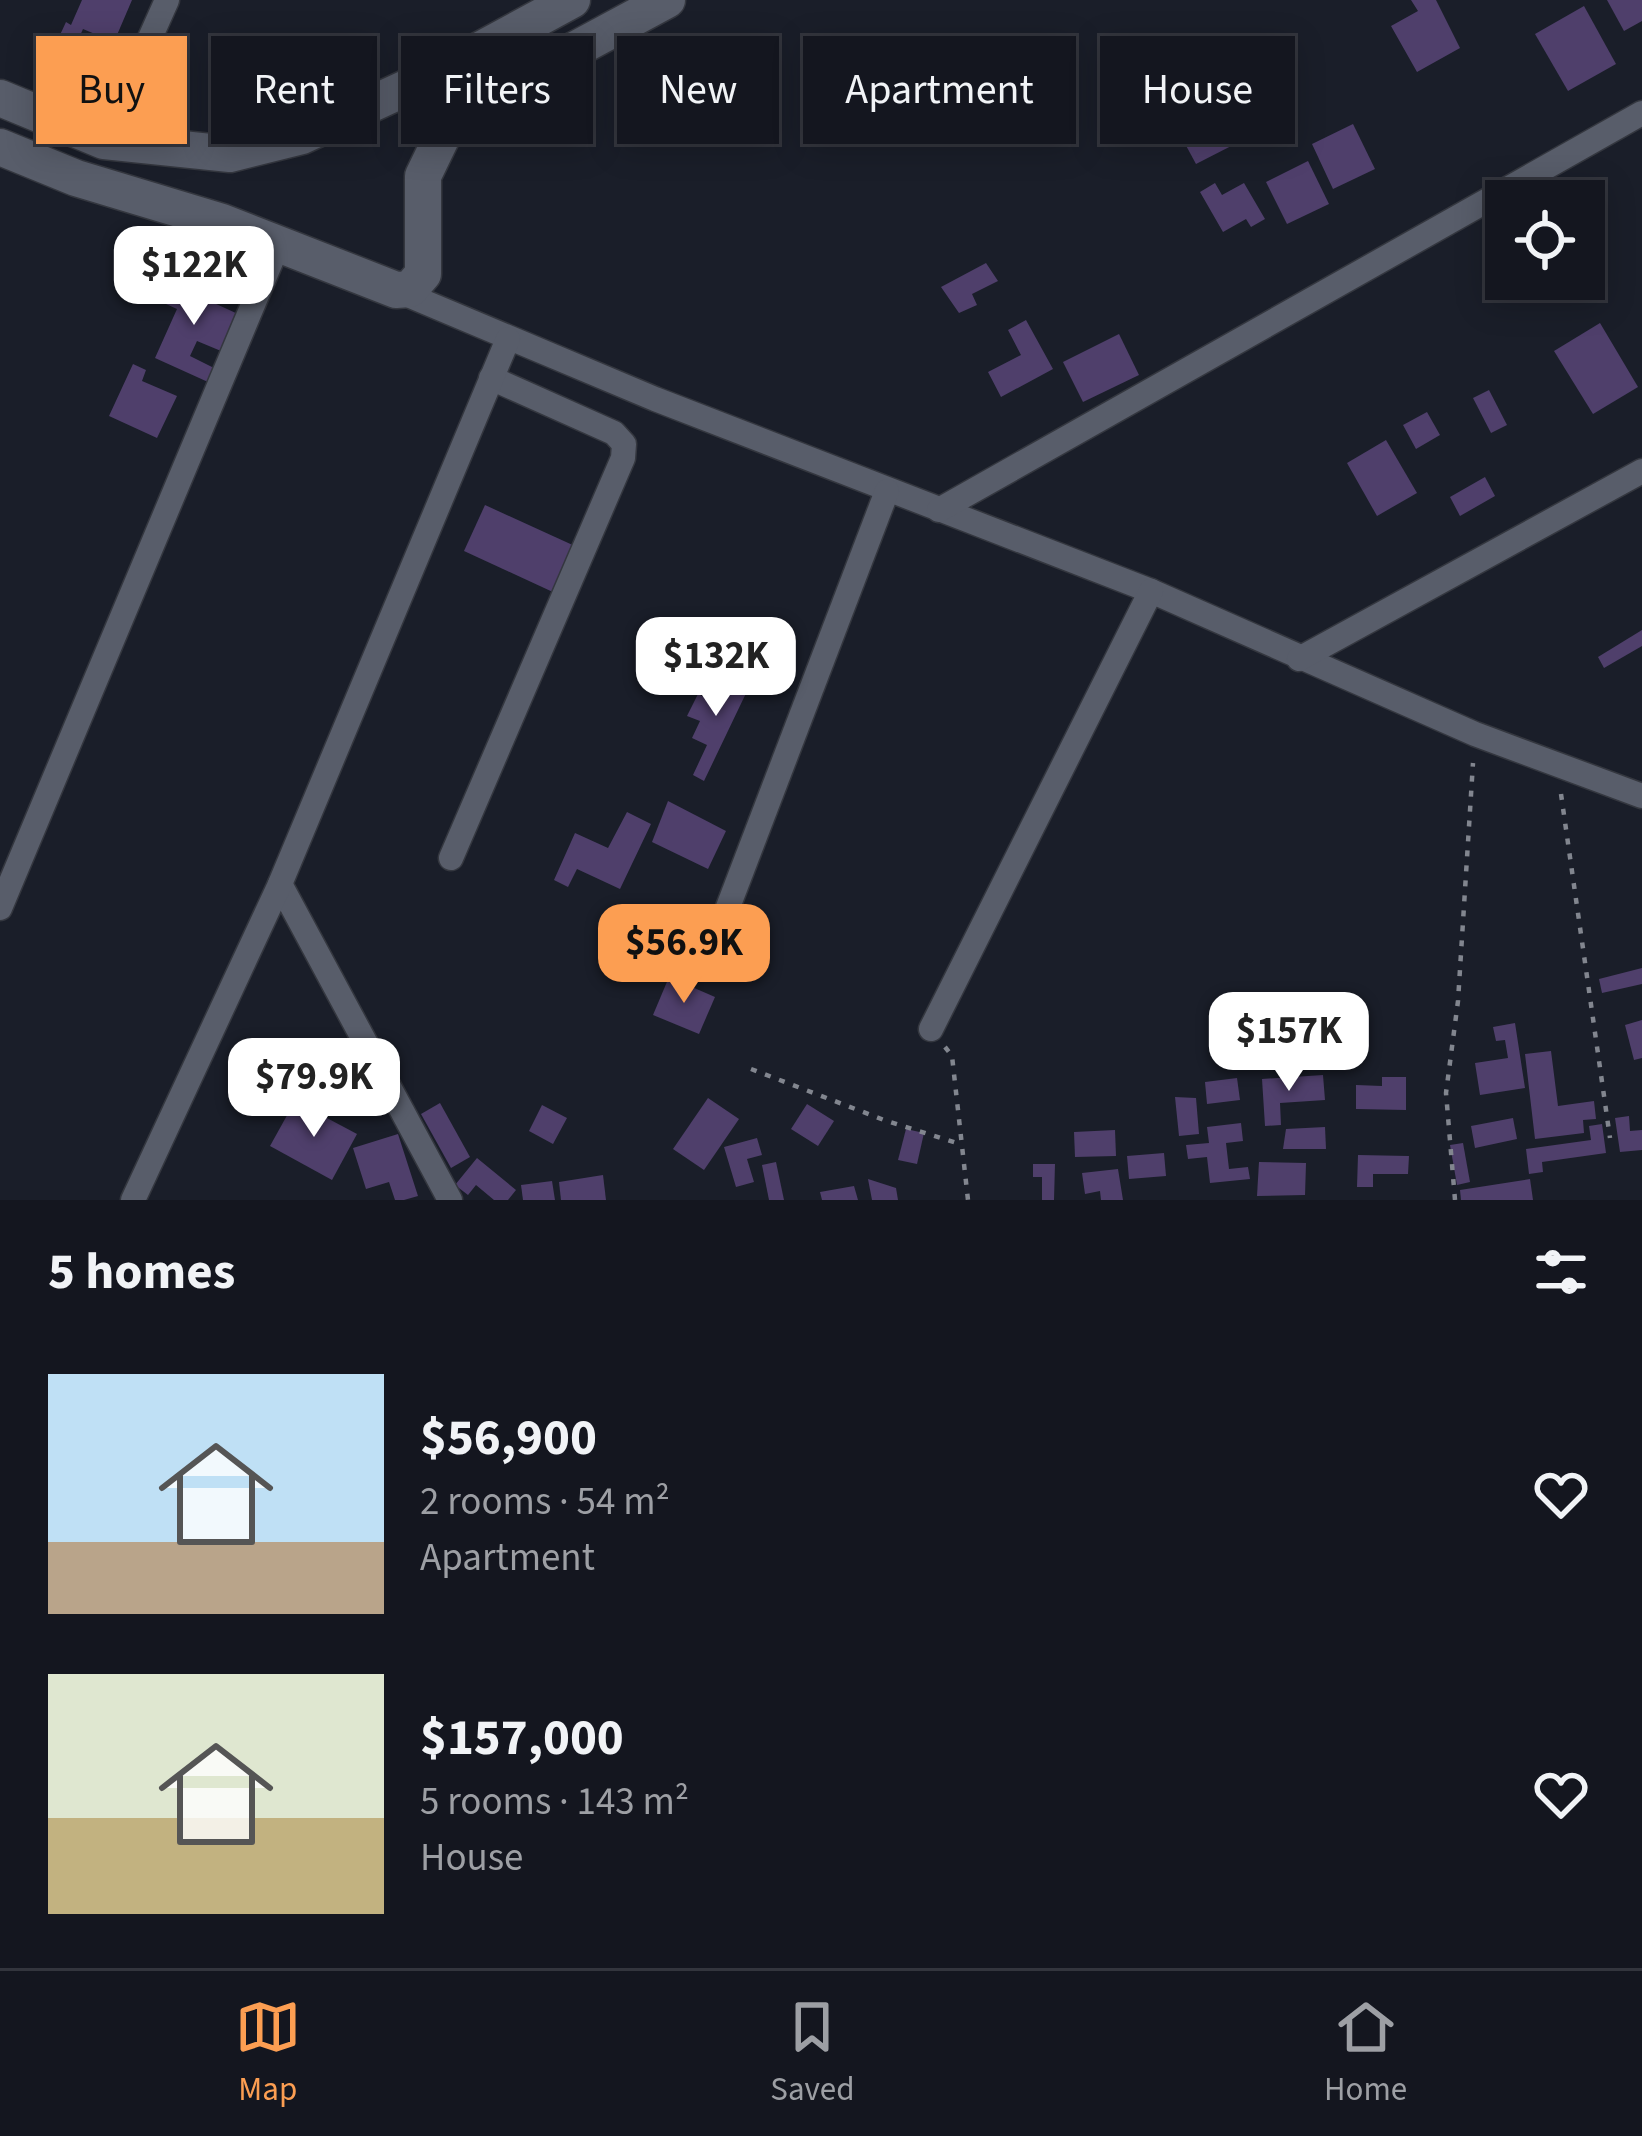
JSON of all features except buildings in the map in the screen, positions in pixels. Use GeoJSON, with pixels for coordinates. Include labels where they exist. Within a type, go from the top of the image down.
{"type":"FeatureCollection","features":[{"type":"Feature","properties":{"kind":"main road"},"geometry":{"type":"LineString","coordinates":[[506,36],[572,0]]}},
{"type":"Feature","properties":{"kind":"main road"},"geometry":{"type":"LineString","coordinates":[[593,40],[668,0]]}},
{"type":"Feature","properties":{"kind":"main road"},"geometry":{"type":"LineString","coordinates":[[133,144],[230,154],[302,136],[401,90]]}},
{"type":"Feature","properties":{"kind":"main road"},"geometry":{"type":"LineString","coordinates":[[0,98],[36,113]]}},
{"type":"Feature","properties":{"kind":"main road"},"geometry":{"type":"LineString","coordinates":[[0,146],[76,178],[222,222],[396,290],[419,284],[423,274],[423,176],[438,144]]}},
{"type":"Feature","properties":{"kind":"street"},"geometry":{"type":"LineString","coordinates":[[151,36],[167,0]]}},
{"type":"Feature","properties":{"kind":"street"},"geometry":{"type":"LineString","coordinates":[[939,510],[1642,113]]}},
{"type":"Feature","properties":{"kind":"street"},"geometry":{"type":"LineString","coordinates":[[0,908],[278,245]]}},
{"type":"Feature","properties":{"kind":"street"},"geometry":{"type":"LineString","coordinates":[[396,290],[887,491],[1151,591],[1475,734],[1642,796]]}},
{"type":"Feature","properties":{"kind":"street"},"geometry":{"type":"LineString","coordinates":[[133,1200],[280,884],[508,339]]}},
{"type":"Feature","properties":{"kind":"street"},"geometry":{"type":"LineString","coordinates":[[451,858],[624,444],[614,433],[491,378]]}},
{"type":"Feature","properties":{"kind":"street"},"geometry":{"type":"LineString","coordinates":[[1299,659],[1642,471]]}},
{"type":"Feature","properties":{"kind":"street"},"geometry":{"type":"LineString","coordinates":[[712,949],[887,491]]}},
{"type":"Feature","properties":{"kind":"street"},"geometry":{"type":"LineString","coordinates":[[931,1029],[1151,591]]}},
{"type":"Feature","properties":{"kind":"street"},"geometry":{"type":"LineString","coordinates":[[280,884],[450,1200]]}},
{"type":"Feature","properties":{"kind":"path"},"geometry":{"type":"LineString","coordinates":[[1455,1200],[1446,1094],[1458,1001],[1475,734]]}},
{"type":"Feature","properties":{"kind":"path"},"geometry":{"type":"LineString","coordinates":[[1558,765],[1572,896],[1610,1138]]}},
{"type":"Feature","properties":{"kind":"path"},"geometry":{"type":"LineString","coordinates":[[931,1029],[952,1056],[968,1200]]}},
{"type":"Feature","properties":{"kind":"path"},"geometry":{"type":"LineString","coordinates":[[751,1069],[960,1144]]}}]}
